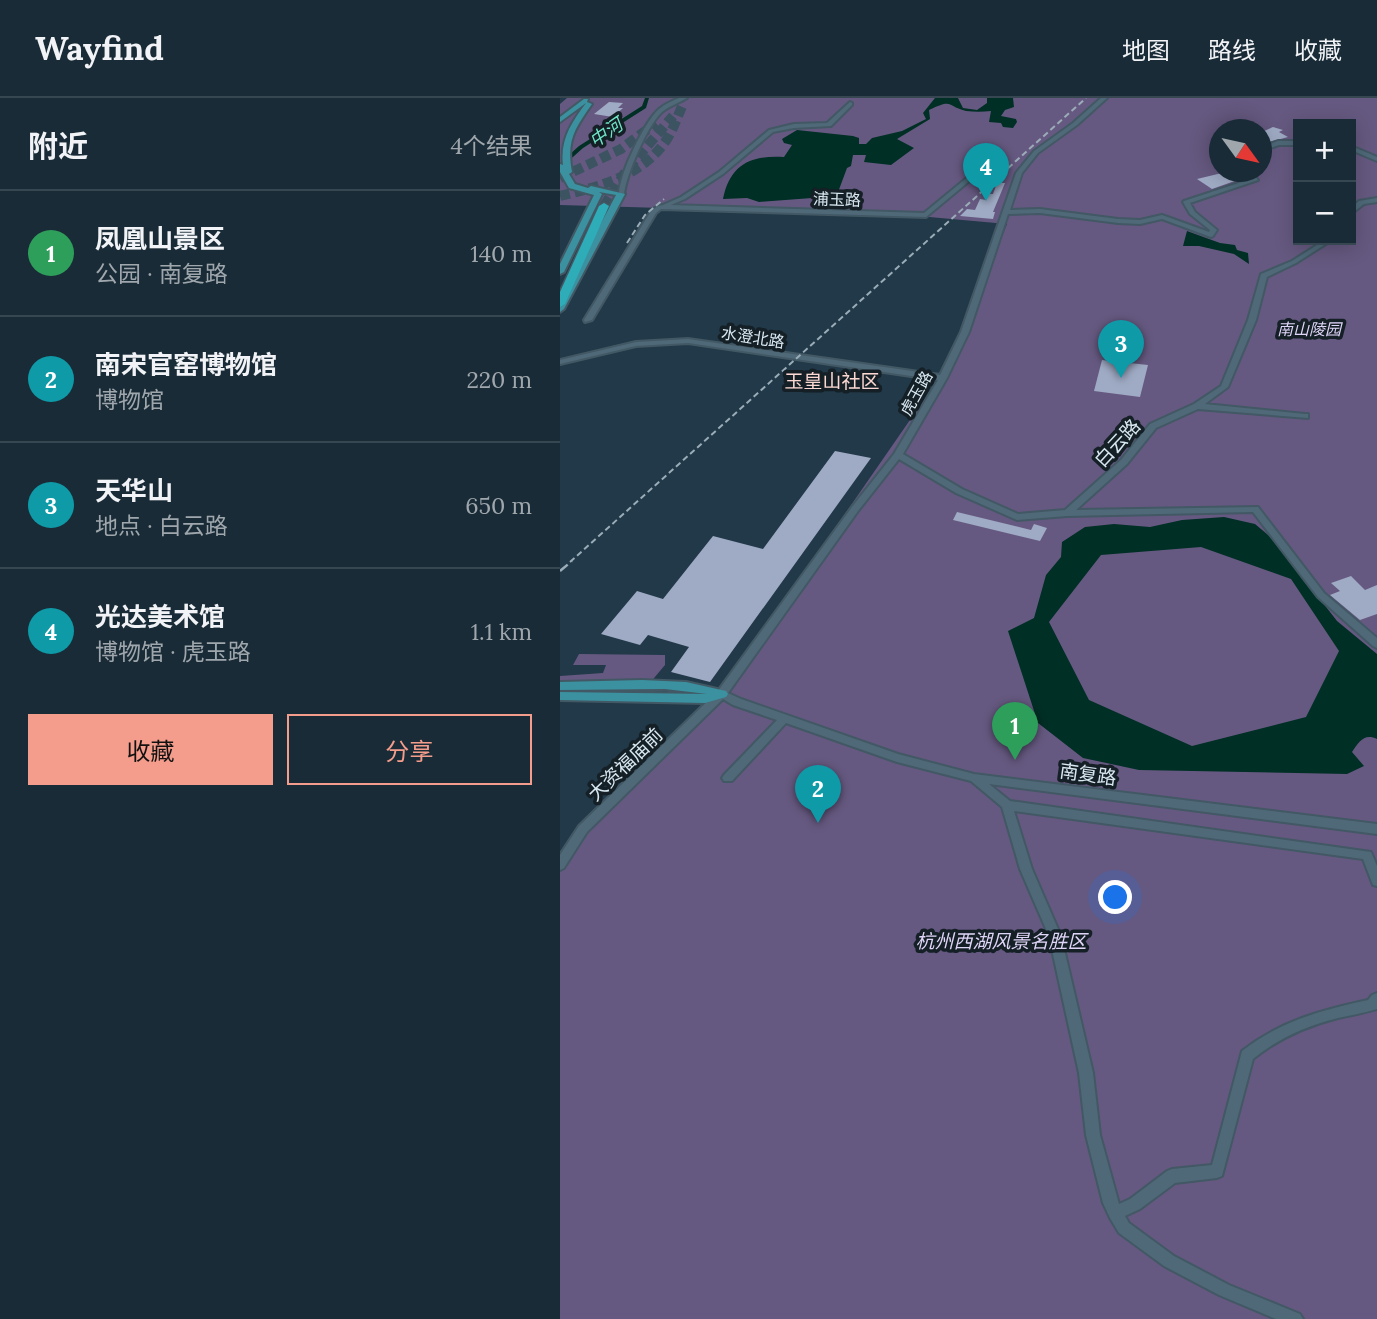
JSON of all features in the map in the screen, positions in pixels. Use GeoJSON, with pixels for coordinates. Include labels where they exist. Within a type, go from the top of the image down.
{"type":"FeatureCollection","features":[{"type":"Feature","properties":{"kind":"highway"},"geometry":{"type":"LineString","coordinates":[[560,285],[600,206],[560,307]]}},
{"type":"Feature","properties":{"kind":"main road"},"geometry":{"type":"LineString","coordinates":[[560,120],[597,98]]}},
{"type":"Feature","properties":{"kind":"main road"},"geometry":{"type":"LineString","coordinates":[[589,101],[561,142],[562,167],[577,189],[601,192],[621,189]]}},
{"type":"Feature","properties":{"kind":"main road"},"geometry":{"type":"LineString","coordinates":[[560,130],[589,101]]}},
{"type":"Feature","properties":{"kind":"main road"},"geometry":{"type":"LineString","coordinates":[[560,130],[571,127]]}},
{"type":"Feature","properties":{"kind":"main road"},"geometry":{"type":"LineString","coordinates":[[560,307],[621,189]]}},
{"type":"Feature","properties":{"kind":"main road"},"geometry":{"type":"LineString","coordinates":[[560,272],[601,192]]}},
{"type":"Feature","properties":{"kind":"main road","name":"南复路"},"geometry":{"type":"LineString","coordinates":[[560,686],[670,686],[707,688],[722,694]]}},
{"type":"Feature","properties":{"kind":"main road","name":"南复路"},"geometry":{"type":"LineString","coordinates":[[560,696],[705,699],[722,694]]}},
{"type":"Feature","properties":{"kind":"street"},"geometry":{"type":"LineString","coordinates":[[621,189],[630,170],[631,160],[657,114],[684,98]]}},
{"type":"Feature","properties":{"kind":"street","name":"虎玉路"},"geometry":{"type":"LineString","coordinates":[[722,694],[855,509],[898,455],[943,378],[965,332],[1008,212],[1019,173],[1026,163],[1104,98]]}},
{"type":"Feature","properties":{"kind":"street"},"geometry":{"type":"LineString","coordinates":[[1088,112],[1113,98]]}},
{"type":"Feature","properties":{"kind":"street"},"geometry":{"type":"LineString","coordinates":[[588,320],[653,212],[683,198],[721,173],[765,134],[794,125],[830,125],[850,104]]}},
{"type":"Feature","properties":{"kind":"street"},"geometry":{"type":"LineString","coordinates":[[1272,145],[1293,143]]}},
{"type":"Feature","properties":{"kind":"street"},"geometry":{"type":"LineString","coordinates":[[1356,150],[1377,159]]}},
{"type":"Feature","properties":{"kind":"street","name":"浦玉路"},"geometry":{"type":"LineString","coordinates":[[660,207],[926,215],[993,159]]}},
{"type":"Feature","properties":{"kind":"street"},"geometry":{"type":"LineString","coordinates":[[1008,212],[1040,211],[1140,222],[1162,217],[1211,235],[1214,230],[1192,213],[1186,202],[1249,182]]}},
{"type":"Feature","properties":{"kind":"street"},"geometry":{"type":"LineString","coordinates":[[1356,205],[1377,200]]}},
{"type":"Feature","properties":{"kind":"street","name":"白云路"},"geometry":{"type":"LineString","coordinates":[[1067,513],[1124,462],[1153,426],[1197,405],[1224,387],[1252,320],[1264,276],[1321,245]]}},
{"type":"Feature","properties":{"kind":"street","name":"水澄北路"},"geometry":{"type":"LineString","coordinates":[[560,362],[636,344],[681,341],[943,378]]}},
{"type":"Feature","properties":{"kind":"street"},"geometry":{"type":"LineString","coordinates":[[1197,405],[1305,416]]}},
{"type":"Feature","properties":{"kind":"street"},"geometry":{"type":"LineString","coordinates":[[898,455],[959,491],[1017,517],[1067,513],[1255,509],[1321,595],[1377,644]]}},
{"type":"Feature","properties":{"kind":"street","name":"南复路"},"geometry":{"type":"LineString","coordinates":[[722,694],[784,719],[897,758],[974,778],[1377,830]]}},
{"type":"Feature","properties":{"kind":"street","name":"大资福庙前"},"geometry":{"type":"LineString","coordinates":[[560,865],[583,829],[722,694]]}},
{"type":"Feature","properties":{"kind":"street"},"geometry":{"type":"LineString","coordinates":[[728,778],[784,719]]}},
{"type":"Feature","properties":{"kind":"street"},"geometry":{"type":"LineString","coordinates":[[974,778],[1007,805],[1367,855],[1377,881]]}},
{"type":"Feature","properties":{"kind":"street"},"geometry":{"type":"LineString","coordinates":[[1007,805],[1026,869],[1055,936],[1086,1073],[1093,1135],[1115,1213],[1124,1228],[1169,1261],[1224,1290],[1295,1319]]}},
{"type":"Feature","properties":{"kind":"street"},"geometry":{"type":"LineString","coordinates":[[1115,1213],[1135,1204],[1172,1176],[1217,1171],[1247,1055],[1284,1028],[1317,1016],[1372,1005],[1377,999]]}},
{"type":"Feature","properties":{"kind":"green space","name":"杭州西湖风景名胜区"},"geometry":{"type":"Polygon","coordinates":[[[567,98],[1377,98],[1377,1319],[560,1319],[560,855],[706,708],[784,602],[948,365],[1007,224],[907,215],[560,205],[560,104],[567,98]]]}},
{"type":"Feature","properties":{"kind":"green space"},"geometry":{"type":"Polygon","coordinates":[[[579,654],[665,655],[665,665],[649,684],[560,681],[560,676],[603,673],[606,665],[573,665],[579,654]]]}},
{"type":"Feature","properties":{"kind":"shaded area"},"geometry":{"type":"Polygon","coordinates":[[[935,98],[958,98],[963,108],[977,110],[987,103],[987,98],[1013,98],[1014,107],[1005,110],[1001,116],[1016,119],[1017,122],[1013,128],[1003,127],[1001,123],[989,122],[991,111],[966,111],[943,104],[929,110],[930,119],[897,139],[914,148],[891,165],[864,162],[866,155],[853,155],[851,166],[847,168],[834,203],[812,198],[759,202],[747,198],[723,199],[726,187],[737,170],[752,160],[784,157],[792,145],[784,143],[782,139],[797,130],[853,136],[859,138],[859,144],[866,144],[872,138],[902,131],[926,119],[923,113],[935,98]]]}},
{"type":"Feature","properties":{"kind":"shaded area"},"geometry":{"type":"Polygon","coordinates":[[[1187,231],[1220,243],[1235,245],[1237,250],[1248,253],[1249,264],[1234,254],[1199,246],[1183,246],[1187,231]]]}},
{"type":"Feature","properties":{"kind":"shaded area"},"geometry":{"type":"Polygon","coordinates":[[[1224,517],[1255,524],[1274,540],[1337,621],[1377,654],[1377,739],[1365,738],[1352,752],[1364,766],[1347,774],[1139,770],[1083,758],[1038,723],[1008,631],[1034,618],[1046,575],[1061,557],[1062,542],[1085,527],[1114,524],[1150,527],[1182,520],[1224,517]],[[1201,547],[1101,555],[1049,622],[1089,700],[1192,746],[1306,717],[1339,651],[1291,579],[1201,547]]]}},
{"type":"Feature","properties":{"kind":"building"},"geometry":{"type":"Polygon","coordinates":[[[609,102],[623,103],[618,108],[623,108],[613,117],[594,114],[609,102]]]}},
{"type":"Feature","properties":{"kind":"building"},"geometry":{"type":"Polygon","coordinates":[[[1272,127],[1283,130],[1279,132],[1288,137],[1272,141],[1272,127]]]}},
{"type":"Feature","properties":{"kind":"building"},"geometry":{"type":"Polygon","coordinates":[[[1209,176],[1209,182],[1232,182],[1212,189],[1197,179],[1209,176]]]}},
{"type":"Feature","properties":{"kind":"building"},"geometry":{"type":"Polygon","coordinates":[[[997,183],[1005,183],[993,212],[993,219],[960,216],[967,209],[975,210],[980,199],[986,200],[988,194],[993,194],[997,183]]]}},
{"type":"Feature","properties":{"kind":"building"},"geometry":{"type":"Polygon","coordinates":[[[1102,360],[1148,365],[1140,397],[1094,391],[1102,360]]]}},
{"type":"Feature","properties":{"kind":"building"},"geometry":{"type":"Polygon","coordinates":[[[835,451],[871,458],[710,682],[671,672],[689,647],[648,635],[640,645],[601,634],[637,591],[663,599],[713,536],[763,549],[835,451]]]}},
{"type":"Feature","properties":{"kind":"building"},"geometry":{"type":"Polygon","coordinates":[[[957,512],[1031,530],[1034,524],[1047,528],[1040,541],[953,520],[957,512]]]}},
{"type":"Feature","properties":{"kind":"building"},"geometry":{"type":"Polygon","coordinates":[[[1351,576],[1365,590],[1377,585],[1377,614],[1360,620],[1330,595],[1340,591],[1331,583],[1351,576]]]}},
{"type":"Feature","properties":{"kind":"waterway","name":"中河"},"geometry":{"type":"LineString","coordinates":[[562,164],[581,147],[644,107],[647,98]]}},
{"type":"Feature","properties":{"kind":"tunnel"},"geometry":{"type":"LineString","coordinates":[[622,177],[657,152],[667,139],[683,104]]}},
{"type":"Feature","properties":{"kind":"tunnel"},"geometry":{"type":"LineString","coordinates":[[622,177],[673,116]]}},
{"type":"Feature","properties":{"kind":"tunnel"},"geometry":{"type":"LineString","coordinates":[[560,178],[621,149],[656,123]]}},
{"type":"Feature","properties":{"kind":"tunnel"},"geometry":{"type":"LineString","coordinates":[[560,196],[622,177]]}},
{"type":"Feature","properties":{"kind":"tunnel"},"geometry":{"type":"LineString","coordinates":[[604,206],[622,177]]}},
{"type":"Feature","properties":{"kind":"railway"},"geometry":{"type":"LineString","coordinates":[[570,562],[1086,98]]}},
{"type":"Feature","properties":{"kind":"railway"},"geometry":{"type":"LineString","coordinates":[[627,243],[645,215],[664,199]]}},
{"type":"Feature","properties":{"kind":"railway"},"geometry":{"type":"LineString","coordinates":[[560,571],[572,561]]}},
{"type":"Feature","properties":{"kind":"place","name":"光达美术馆"},"geometry":{"type":"Point","coordinates":[986,201]}},
{"type":"Feature","properties":{"kind":"place","name":"天华山"},"geometry":{"type":"Point","coordinates":[1121,378]}},
{"type":"Feature","properties":{"kind":"place","name":"凤凰山景区"},"geometry":{"type":"Point","coordinates":[1015,760]}},
{"type":"Feature","properties":{"kind":"place","name":"南宋官窑博物馆"},"geometry":{"type":"Point","coordinates":[818,823]}},
{"type":"Feature","properties":{"kind":"district","name":"玉皇山社区"},"geometry":{"type":"Point","coordinates":[832,381]}},
{"type":"Feature","properties":{"kind":"park label","name":"南山陵园"},"geometry":{"type":"Point","coordinates":[1309,329]}}]}
